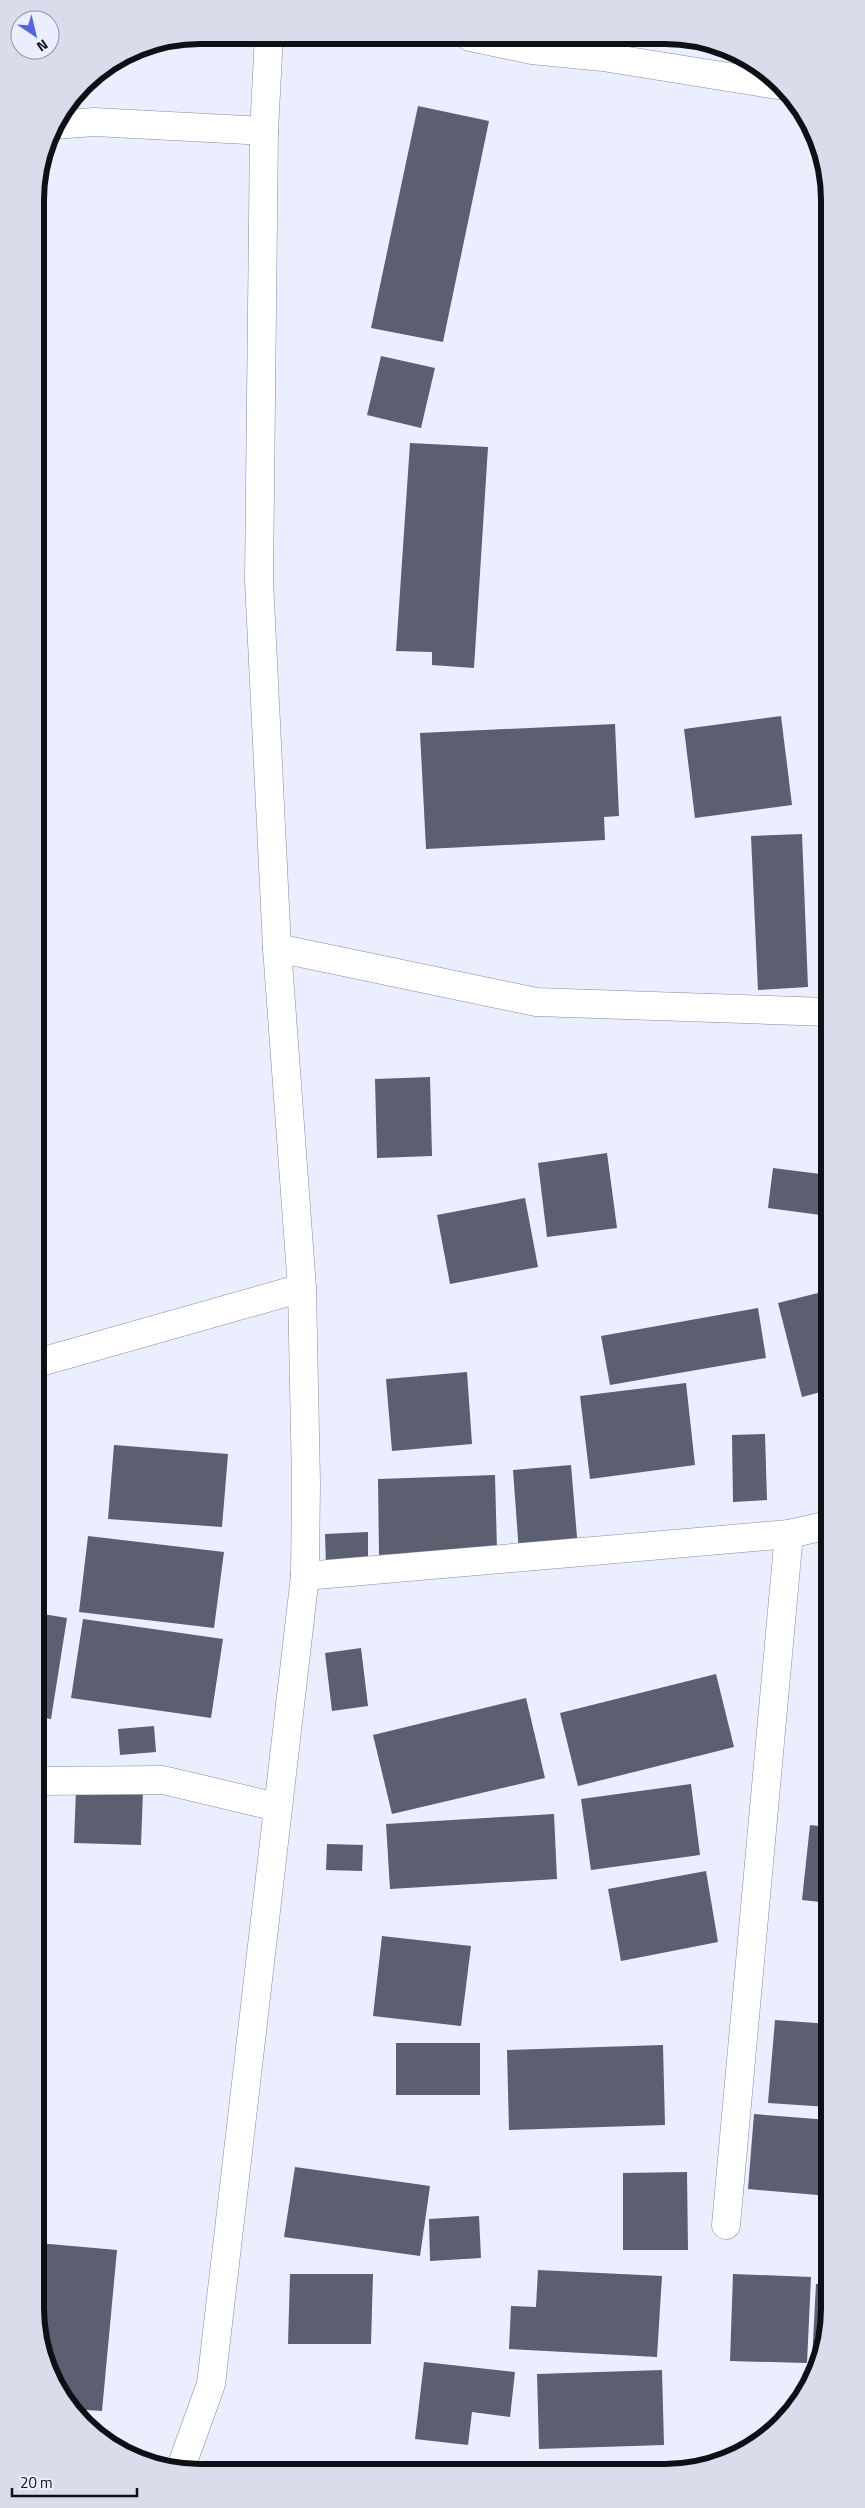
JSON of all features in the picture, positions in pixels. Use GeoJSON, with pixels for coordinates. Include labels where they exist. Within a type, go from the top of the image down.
{"type":"FeatureCollection","features":[{"type":"Feature","properties":{"kind":"street"},"geometry":{"type":"LineString","coordinates":[[183,2463],[211,2384],[305,1576],[306,1482],[302,1288],[277,948],[259,580],[264,131],[269,44]]}},
{"type":"Feature","properties":{"kind":"street"},"geometry":{"type":"LineString","coordinates":[[503,44],[532,50],[603,57],[769,84]]}},
{"type":"Feature","properties":{"kind":"street"},"geometry":{"type":"LineString","coordinates":[[63,124],[94,122],[264,131]]}},
{"type":"Feature","properties":{"kind":"street"},"geometry":{"type":"LineString","coordinates":[[277,948],[536,1002],[821,1012]]}},
{"type":"Feature","properties":{"kind":"street"},"geometry":{"type":"LineString","coordinates":[[44,1361],[302,1288]]}},
{"type":"Feature","properties":{"kind":"street"},"geometry":{"type":"LineString","coordinates":[[305,1576],[789,1534],[821,1527]]}},
{"type":"Feature","properties":{"kind":"street"},"geometry":{"type":"LineString","coordinates":[[726,2225],[789,1534]]}},
{"type":"Feature","properties":{"kind":"street"},"geometry":{"type":"LineString","coordinates":[[44,1781],[164,1780],[278,1807]]}},
{"type":"Feature","properties":{"kind":"building"},"geometry":{"type":"Polygon","coordinates":[[[418,106],[489,121],[443,342],[371,328],[418,106]]]}},
{"type":"Feature","properties":{"kind":"building"},"geometry":{"type":"Polygon","coordinates":[[[381,356],[435,368],[421,428],[367,415],[381,356]]]}},
{"type":"Feature","properties":{"kind":"building"},"geometry":{"type":"Polygon","coordinates":[[[410,443],[488,447],[474,668],[432,665],[432,652],[396,651],[410,443]]]}},
{"type":"Feature","properties":{"kind":"building"},"geometry":{"type":"Polygon","coordinates":[[[781,716],[792,805],[695,818],[684,729],[781,716]]]}},
{"type":"Feature","properties":{"kind":"building"},"geometry":{"type":"Polygon","coordinates":[[[615,724],[619,816],[604,817],[605,840],[426,849],[420,733],[615,724]]]}},
{"type":"Feature","properties":{"kind":"building"},"geometry":{"type":"Polygon","coordinates":[[[802,834],[808,987],[758,990],[751,836],[802,834]]]}},
{"type":"Feature","properties":{"kind":"building"},"geometry":{"type":"Polygon","coordinates":[[[430,1077],[432,1156],[377,1158],[375,1079],[430,1077]]]}},
{"type":"Feature","properties":{"kind":"building"},"geometry":{"type":"Polygon","coordinates":[[[607,1153],[617,1228],[547,1237],[538,1163],[607,1153]]]}},
{"type":"Feature","properties":{"kind":"building"},"geometry":{"type":"Polygon","coordinates":[[[773,1168],[821,1174],[821,1215],[768,1208],[773,1168]]]}},
{"type":"Feature","properties":{"kind":"building"},"geometry":{"type":"Polygon","coordinates":[[[525,1198],[538,1267],[450,1284],[437,1215],[525,1198]]]}},
{"type":"Feature","properties":{"kind":"building"},"geometry":{"type":"Polygon","coordinates":[[[818,1293],[821,1305],[821,1392],[802,1397],[778,1303],[818,1293]]]}},
{"type":"Feature","properties":{"kind":"building"},"geometry":{"type":"Polygon","coordinates":[[[758,1308],[766,1358],[610,1385],[601,1336],[758,1308]]]}},
{"type":"Feature","properties":{"kind":"building"},"geometry":{"type":"Polygon","coordinates":[[[467,1372],[472,1444],[392,1451],[386,1379],[467,1372]]]}},
{"type":"Feature","properties":{"kind":"building"},"geometry":{"type":"Polygon","coordinates":[[[686,1383],[695,1465],[590,1479],[580,1396],[686,1383]]]}},
{"type":"Feature","properties":{"kind":"building"},"geometry":{"type":"Polygon","coordinates":[[[765,1434],[767,1500],[733,1502],[732,1435],[765,1434]]]}},
{"type":"Feature","properties":{"kind":"building"},"geometry":{"type":"Polygon","coordinates":[[[114,1445],[228,1454],[222,1527],[108,1519],[114,1445]]]}},
{"type":"Feature","properties":{"kind":"building"},"geometry":{"type":"Polygon","coordinates":[[[571,1465],[578,1549],[519,1553],[513,1470],[571,1465]]]}},
{"type":"Feature","properties":{"kind":"building"},"geometry":{"type":"Polygon","coordinates":[[[495,1475],[497,1551],[379,1555],[378,1479],[495,1475]]]}},
{"type":"Feature","properties":{"kind":"building"},"geometry":{"type":"Polygon","coordinates":[[[368,1532],[368,1563],[326,1565],[325,1534],[368,1532]]]}},
{"type":"Feature","properties":{"kind":"building"},"geometry":{"type":"Polygon","coordinates":[[[88,1536],[224,1552],[214,1628],[79,1612],[88,1536]]]}},
{"type":"Feature","properties":{"kind":"building"},"geometry":{"type":"Polygon","coordinates":[[[44,1614],[67,1618],[51,1719],[44,1718],[44,1614]]]}},
{"type":"Feature","properties":{"kind":"building"},"geometry":{"type":"Polygon","coordinates":[[[83,1619],[223,1639],[211,1718],[71,1698],[83,1619]]]}},
{"type":"Feature","properties":{"kind":"building"},"geometry":{"type":"Polygon","coordinates":[[[361,1648],[368,1706],[332,1711],[325,1653],[361,1648]]]}},
{"type":"Feature","properties":{"kind":"building"},"geometry":{"type":"Polygon","coordinates":[[[716,1674],[734,1747],[578,1786],[560,1713],[716,1674]]]}},
{"type":"Feature","properties":{"kind":"building"},"geometry":{"type":"Polygon","coordinates":[[[526,1698],[545,1778],[392,1814],[373,1735],[526,1698]]]}},
{"type":"Feature","properties":{"kind":"building"},"geometry":{"type":"Polygon","coordinates":[[[154,1726],[156,1752],[120,1755],[118,1729],[154,1726]]]}},
{"type":"Feature","properties":{"kind":"building"},"geometry":{"type":"Polygon","coordinates":[[[691,1784],[700,1855],[591,1870],[581,1799],[691,1784]]]}},
{"type":"Feature","properties":{"kind":"building"},"geometry":{"type":"Polygon","coordinates":[[[76,1789],[143,1791],[141,1845],[74,1843],[76,1789]]]}},
{"type":"Feature","properties":{"kind":"building"},"geometry":{"type":"Polygon","coordinates":[[[554,1814],[557,1879],[390,1889],[386,1824],[554,1814]]]}},
{"type":"Feature","properties":{"kind":"building"},"geometry":{"type":"Polygon","coordinates":[[[810,1825],[821,1826],[821,1902],[802,1900],[810,1825]]]}},
{"type":"Feature","properties":{"kind":"building"},"geometry":{"type":"Polygon","coordinates":[[[327,1844],[363,1845],[362,1871],[326,1870],[327,1844]]]}},
{"type":"Feature","properties":{"kind":"building"},"geometry":{"type":"Polygon","coordinates":[[[706,1871],[718,1942],[621,1961],[608,1889],[706,1871]]]}},
{"type":"Feature","properties":{"kind":"building"},"geometry":{"type":"Polygon","coordinates":[[[382,1936],[471,1946],[461,2026],[373,2016],[382,1936]]]}},
{"type":"Feature","properties":{"kind":"building"},"geometry":{"type":"Polygon","coordinates":[[[775,2020],[821,2023],[821,2106],[768,2103],[775,2020]]]}},
{"type":"Feature","properties":{"kind":"building"},"geometry":{"type":"Polygon","coordinates":[[[396,2043],[480,2043],[480,2095],[396,2095],[396,2043]]]}},
{"type":"Feature","properties":{"kind":"building"},"geometry":{"type":"Polygon","coordinates":[[[663,2045],[665,2125],[509,2130],[507,2050],[663,2045]]]}},
{"type":"Feature","properties":{"kind":"building"},"geometry":{"type":"Polygon","coordinates":[[[754,2114],[821,2119],[821,2195],[748,2189],[754,2114]]]}},
{"type":"Feature","properties":{"kind":"building"},"geometry":{"type":"Polygon","coordinates":[[[295,2167],[430,2186],[420,2256],[284,2237],[295,2167]]]}},
{"type":"Feature","properties":{"kind":"building"},"geometry":{"type":"Polygon","coordinates":[[[687,2172],[688,2250],[623,2250],[623,2173],[687,2172]]]}},
{"type":"Feature","properties":{"kind":"building"},"geometry":{"type":"Polygon","coordinates":[[[479,2216],[481,2258],[430,2261],[429,2219],[479,2216]]]}},
{"type":"Feature","properties":{"kind":"building"},"geometry":{"type":"Polygon","coordinates":[[[44,2244],[117,2250],[102,2411],[81,2410],[60,2378],[52,2359],[44,2319],[44,2244]]]}},
{"type":"Feature","properties":{"kind":"building"},"geometry":{"type":"Polygon","coordinates":[[[538,2270],[662,2276],[657,2357],[509,2349],[511,2306],[536,2307],[538,2270]]]}},
{"type":"Feature","properties":{"kind":"building"},"geometry":{"type":"Polygon","coordinates":[[[290,2274],[373,2274],[371,2344],[288,2344],[290,2274]]]}},
{"type":"Feature","properties":{"kind":"building"},"geometry":{"type":"Polygon","coordinates":[[[733,2274],[811,2277],[807,2363],[730,2361],[733,2274]]]}},
{"type":"Feature","properties":{"kind":"building"},"geometry":{"type":"Polygon","coordinates":[[[816,2284],[821,2284],[821,2319],[812,2361],[816,2284]]]}},
{"type":"Feature","properties":{"kind":"building"},"geometry":{"type":"Polygon","coordinates":[[[424,2362],[515,2372],[510,2417],[472,2412],[468,2445],[415,2439],[424,2362]]]}},
{"type":"Feature","properties":{"kind":"building"},"geometry":{"type":"Polygon","coordinates":[[[662,2370],[664,2445],[539,2449],[537,2374],[662,2370]]]}}]}
